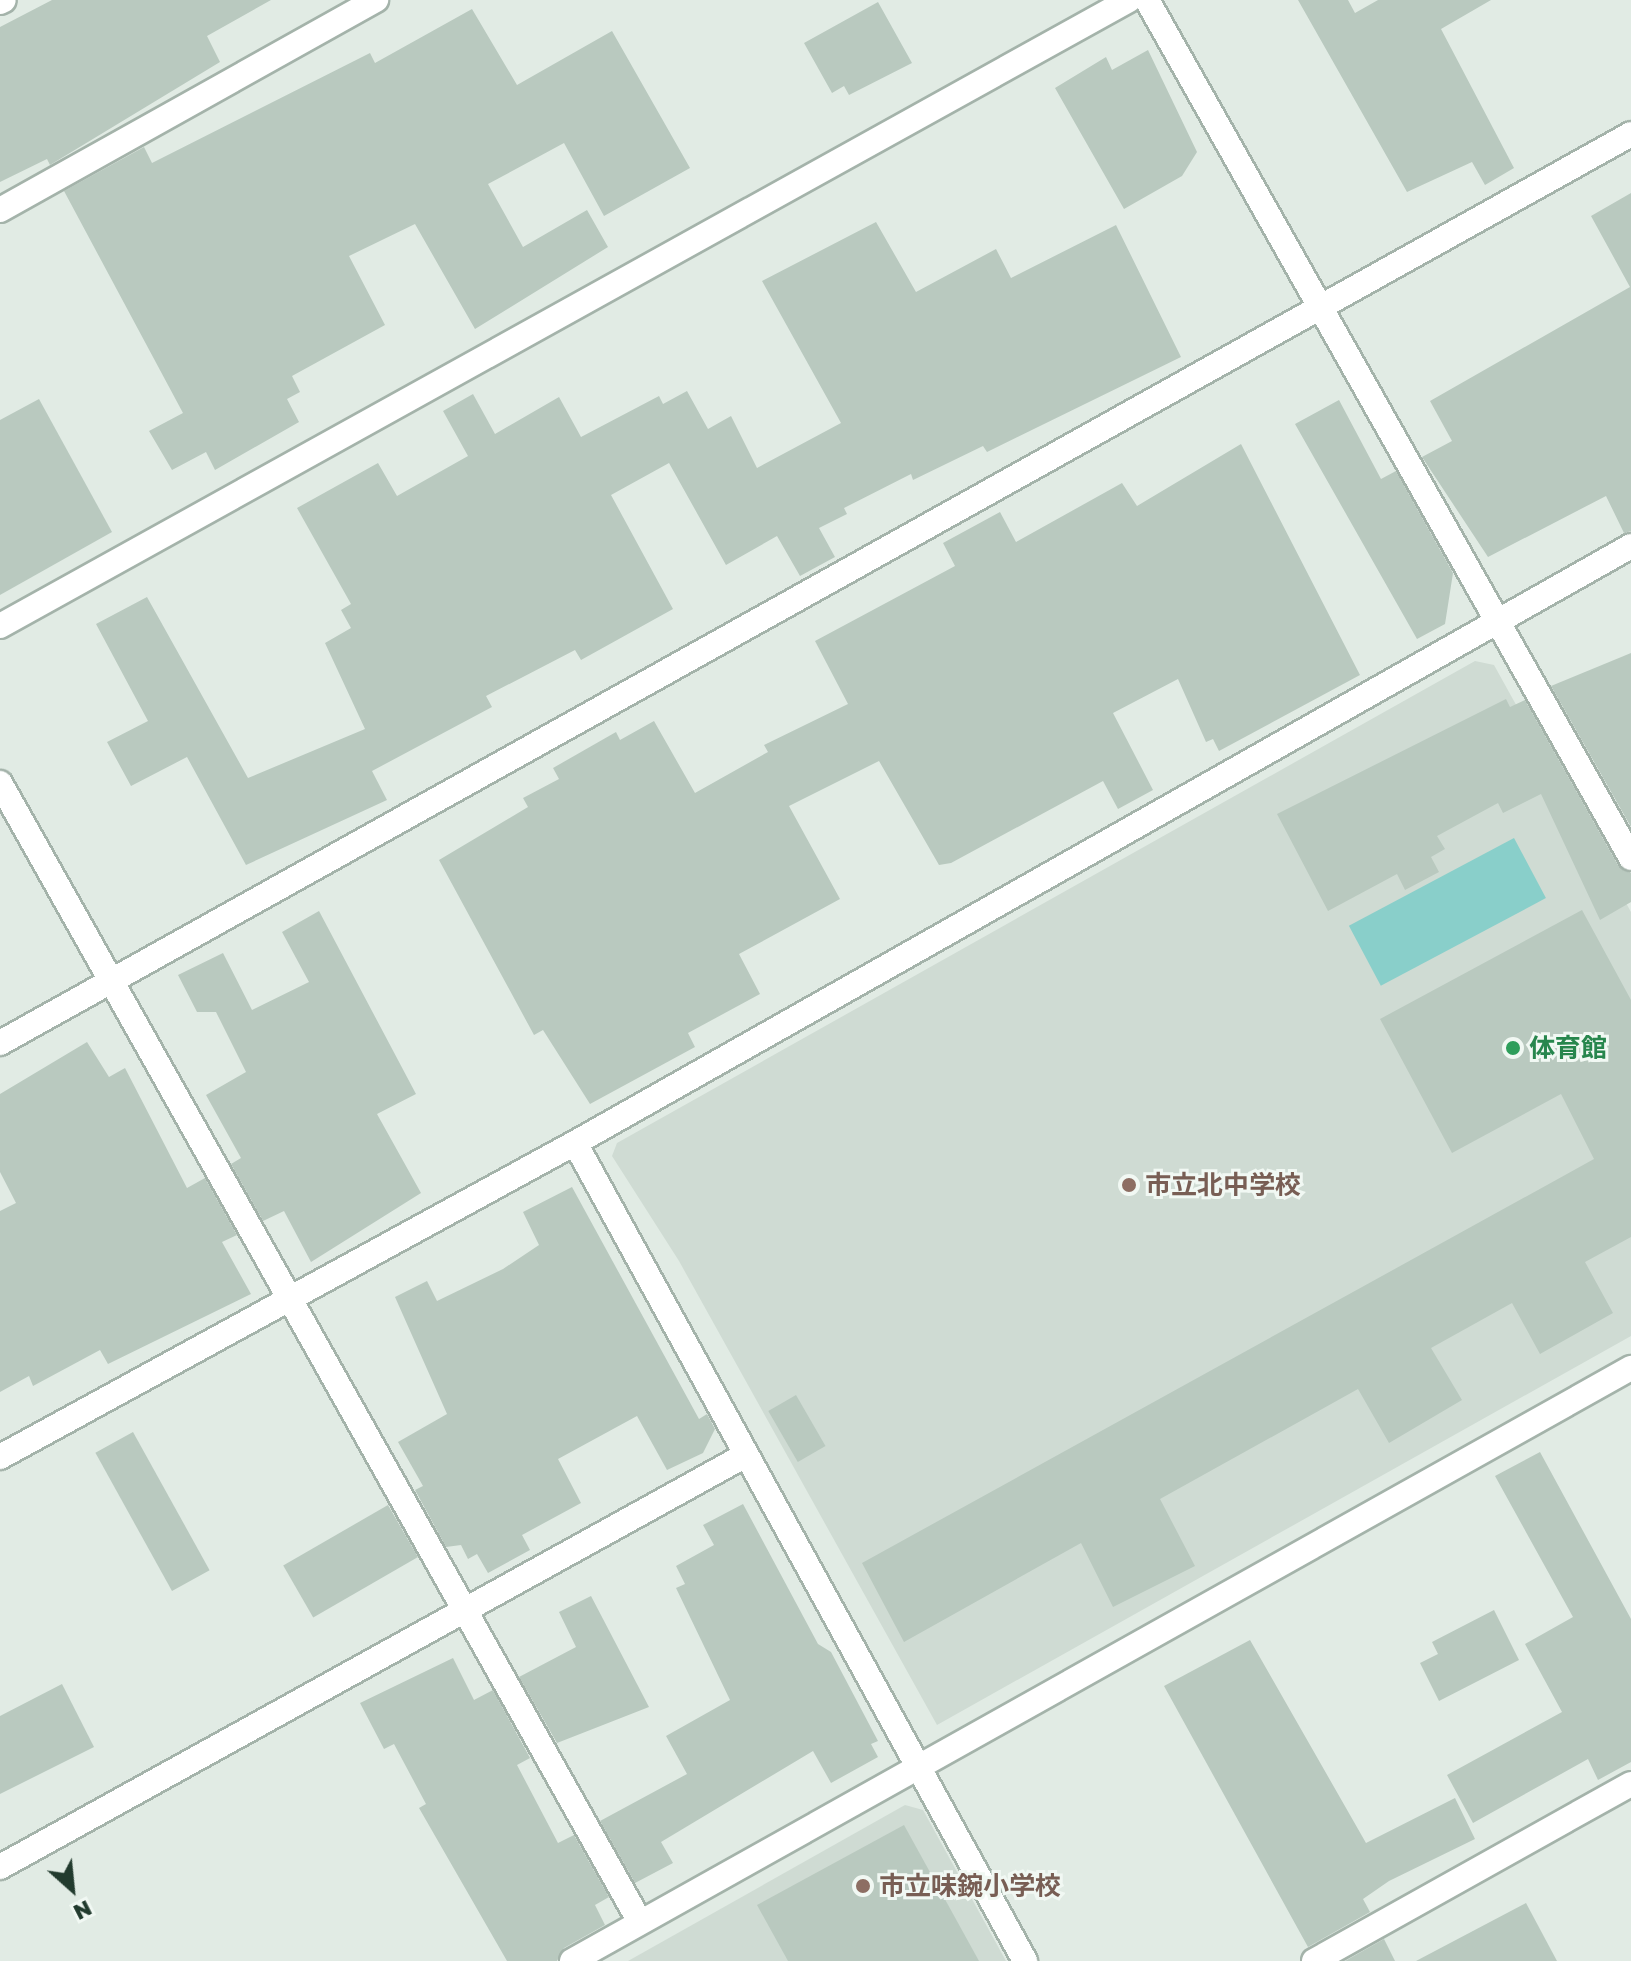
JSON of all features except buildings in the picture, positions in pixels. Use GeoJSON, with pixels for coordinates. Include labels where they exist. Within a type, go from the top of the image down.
{"type":"FeatureCollection","features":[{"type":"Feature","properties":{"kind":"street"},"geometry":{"type":"LineString","coordinates":[[0,210],[376,0]]}},
{"type":"Feature","properties":{"kind":"street"},"geometry":{"type":"LineString","coordinates":[[0,626],[1129,0]]}},
{"type":"Feature","properties":{"kind":"street"},"geometry":{"type":"LineString","coordinates":[[1147,0],[1631,858]]}},
{"type":"Feature","properties":{"kind":"street"},"geometry":{"type":"LineString","coordinates":[[0,1043],[1631,134]]}},
{"type":"Feature","properties":{"kind":"street"},"geometry":{"type":"LineString","coordinates":[[0,1457],[575,1143],[1631,546]]}},
{"type":"Feature","properties":{"kind":"street"},"geometry":{"type":"LineString","coordinates":[[0,783],[107,982],[291,1298],[640,1922]]}},
{"type":"Feature","properties":{"kind":"street"},"geometry":{"type":"LineString","coordinates":[[575,1143],[744,1456],[922,1765],[1025,1961]]}},
{"type":"Feature","properties":{"kind":"street"},"geometry":{"type":"LineString","coordinates":[[572,1961],[1631,1368]]}},
{"type":"Feature","properties":{"kind":"street"},"geometry":{"type":"LineString","coordinates":[[0,1867],[744,1456]]}},
{"type":"Feature","properties":{"kind":"street"},"geometry":{"type":"LineString","coordinates":[[1314,1961],[1631,1784]]}},
{"type":"Feature","properties":{"kind":"shaded area","name":"市立北中学校"},"geometry":{"type":"Polygon","coordinates":[[[1475,661],[1494,665],[1631,912],[1631,1336],[937,1725],[679,1261],[612,1156],[617,1143],[1475,661]]]}},
{"type":"Feature","properties":{"kind":"shaded area","name":"市立味鋺小学校"},"geometry":{"type":"Polygon","coordinates":[[[905,1805],[923,1810],[1006,1961],[628,1961],[905,1805]]]}},
{"type":"Feature","properties":{"kind":"water"},"geometry":{"type":"Polygon","coordinates":[[[1514,838],[1546,898],[1381,986],[1349,926],[1514,838]]]}},
{"type":"Feature","properties":{"kind":"place","name":"体育館"},"geometry":{"type":"Point","coordinates":[1513,1048]}},
{"type":"Feature","properties":{"kind":"place","name":"市立北中学校"},"geometry":{"type":"Point","coordinates":[1129,1185]}},
{"type":"Feature","properties":{"kind":"place","name":"市立味鋺小学校"},"geometry":{"type":"Point","coordinates":[863,1886]}}]}
